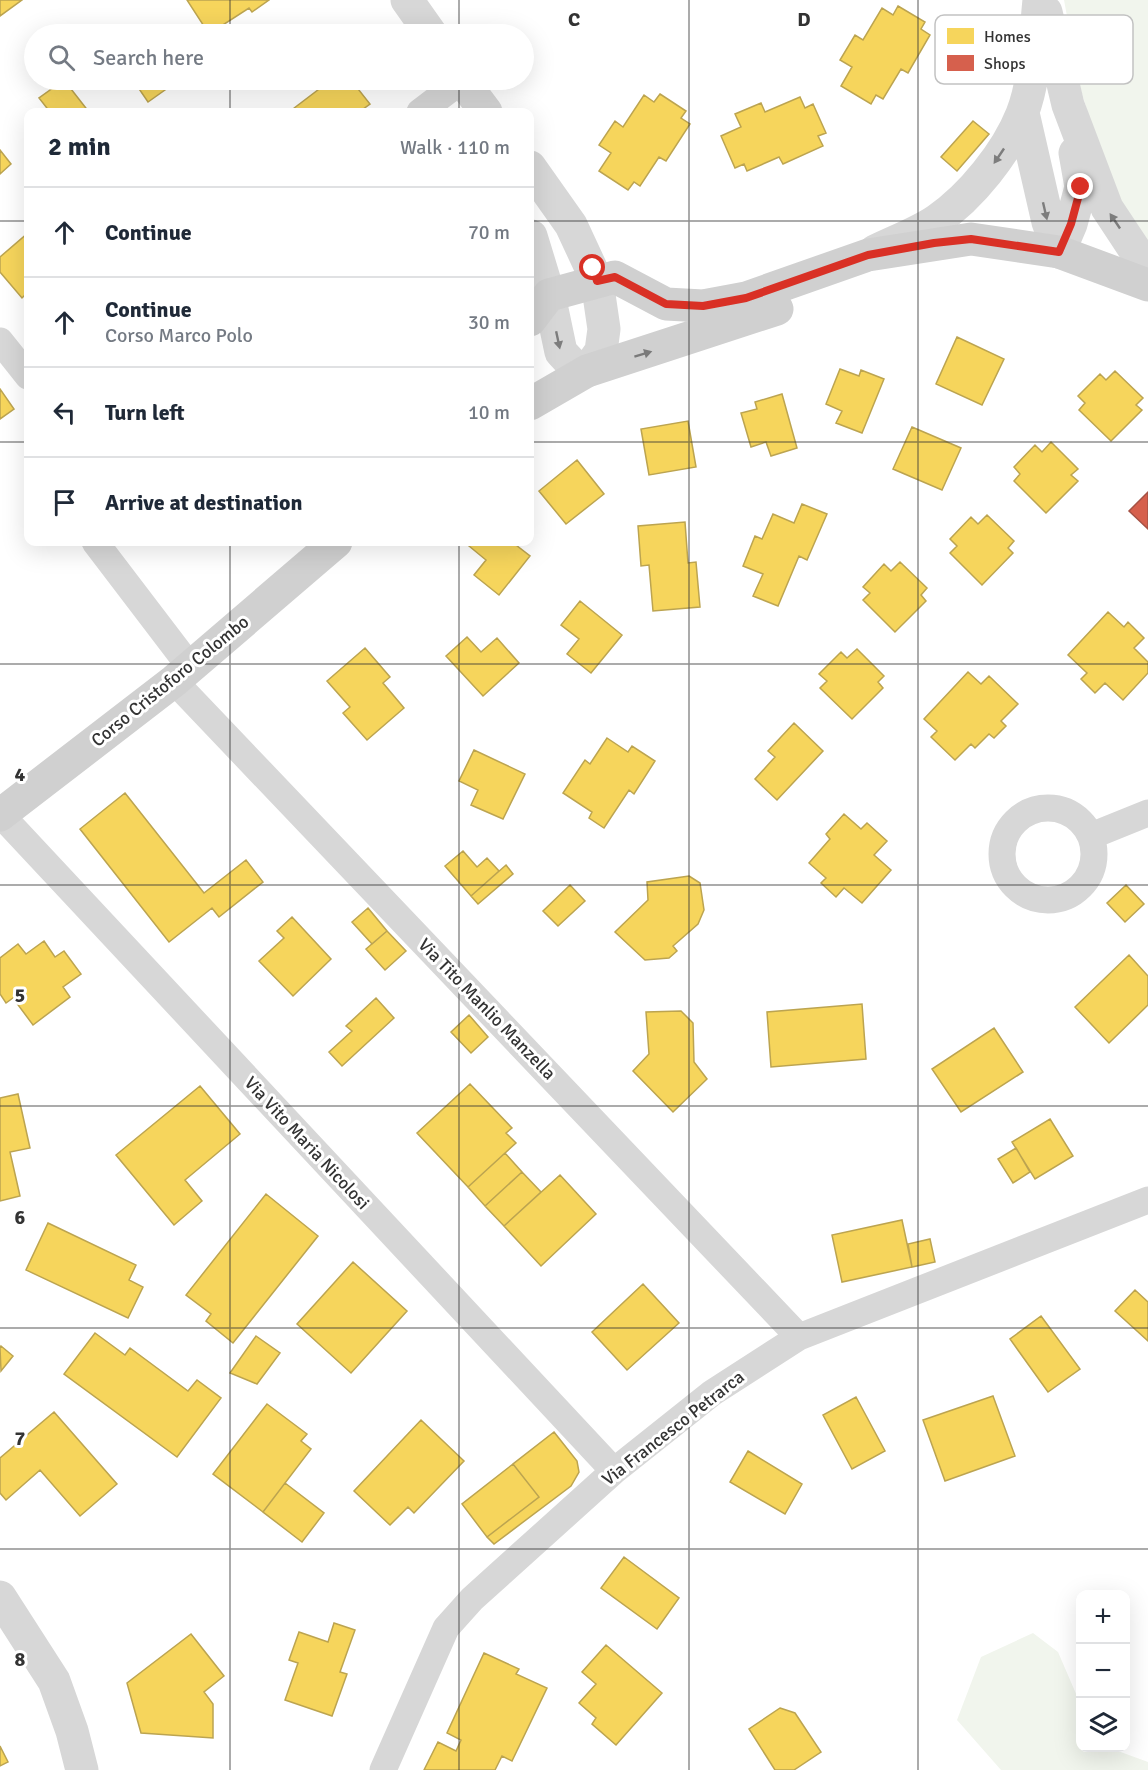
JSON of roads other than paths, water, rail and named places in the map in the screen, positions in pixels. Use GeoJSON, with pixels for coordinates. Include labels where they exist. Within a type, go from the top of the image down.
{"type":"FeatureCollection","features":[{"type":"Feature","properties":{"kind":"main road"},"geometry":{"type":"LineString","coordinates":[[537,311],[606,279],[666,304],[703,306],[746,298],[868,255],[971,239],[1059,252],[1148,285]]}},
{"type":"Feature","properties":{"kind":"main road"},"geometry":{"type":"LineString","coordinates":[[534,402],[587,370],[778,309],[934,243]]}},
{"type":"Feature","properties":{"kind":"main road","name":"Corso Cristoforo Colombo"},"geometry":{"type":"LineString","coordinates":[[1,815],[183,675],[331,546]]}},
{"type":"Feature","properties":{"kind":"street"},"geometry":{"type":"LineString","coordinates":[[407,0],[424,24]]}},
{"type":"Feature","properties":{"kind":"street"},"geometry":{"type":"LineString","coordinates":[[1041,0],[1045,15]]}},
{"type":"Feature","properties":{"kind":"street"},"geometry":{"type":"LineString","coordinates":[[1039,15],[1041,0]]}},
{"type":"Feature","properties":{"kind":"street"},"geometry":{"type":"LineString","coordinates":[[868,255],[937,220],[978,182],[1000,155],[1023,113],[1029,84]]}},
{"type":"Feature","properties":{"kind":"street"},"geometry":{"type":"LineString","coordinates":[[1059,252],[1071,224],[1081,187],[1063,84]]}},
{"type":"Feature","properties":{"kind":"street"},"geometry":{"type":"LineString","coordinates":[[435,108],[474,98]]}},
{"type":"Feature","properties":{"kind":"street"},"geometry":{"type":"LineString","coordinates":[[1068,105],[1107,208],[1148,270]]}},
{"type":"Feature","properties":{"kind":"street"},"geometry":{"type":"LineString","coordinates":[[1023,113],[1048,222],[1059,252]]}},
{"type":"Feature","properties":{"kind":"street"},"geometry":{"type":"LineString","coordinates":[[534,173],[606,279],[601,351],[587,370],[573,365],[561,352],[537,311],[534,278]]}},
{"type":"Feature","properties":{"kind":"street"},"geometry":{"type":"LineString","coordinates":[[0,341],[24,371]]}},
{"type":"Feature","properties":{"kind":"street","name":"Via Tito Manlio Manzella"},"geometry":{"type":"LineString","coordinates":[[98,546],[183,675],[799,1337]]}},
{"type":"Feature","properties":{"kind":"street"},"geometry":{"type":"LineString","coordinates":[[1091,836],[1148,813]]}},
{"type":"Feature","properties":{"kind":"street","name":"Via Vito Maria Nicolosi"},"geometry":{"type":"LineString","coordinates":[[1,815],[614,1471]]}},
{"type":"Feature","properties":{"kind":"street","name":"Via Francesco Petrarca"},"geometry":{"type":"LineString","coordinates":[[383,1770],[446,1628],[472,1599],[614,1471],[712,1393],[799,1337],[1148,1200]]}},
{"type":"Feature","properties":{"kind":"street"},"geometry":{"type":"LineString","coordinates":[[0,1598],[54,1681],[72,1731],[82,1770]]}}]}
